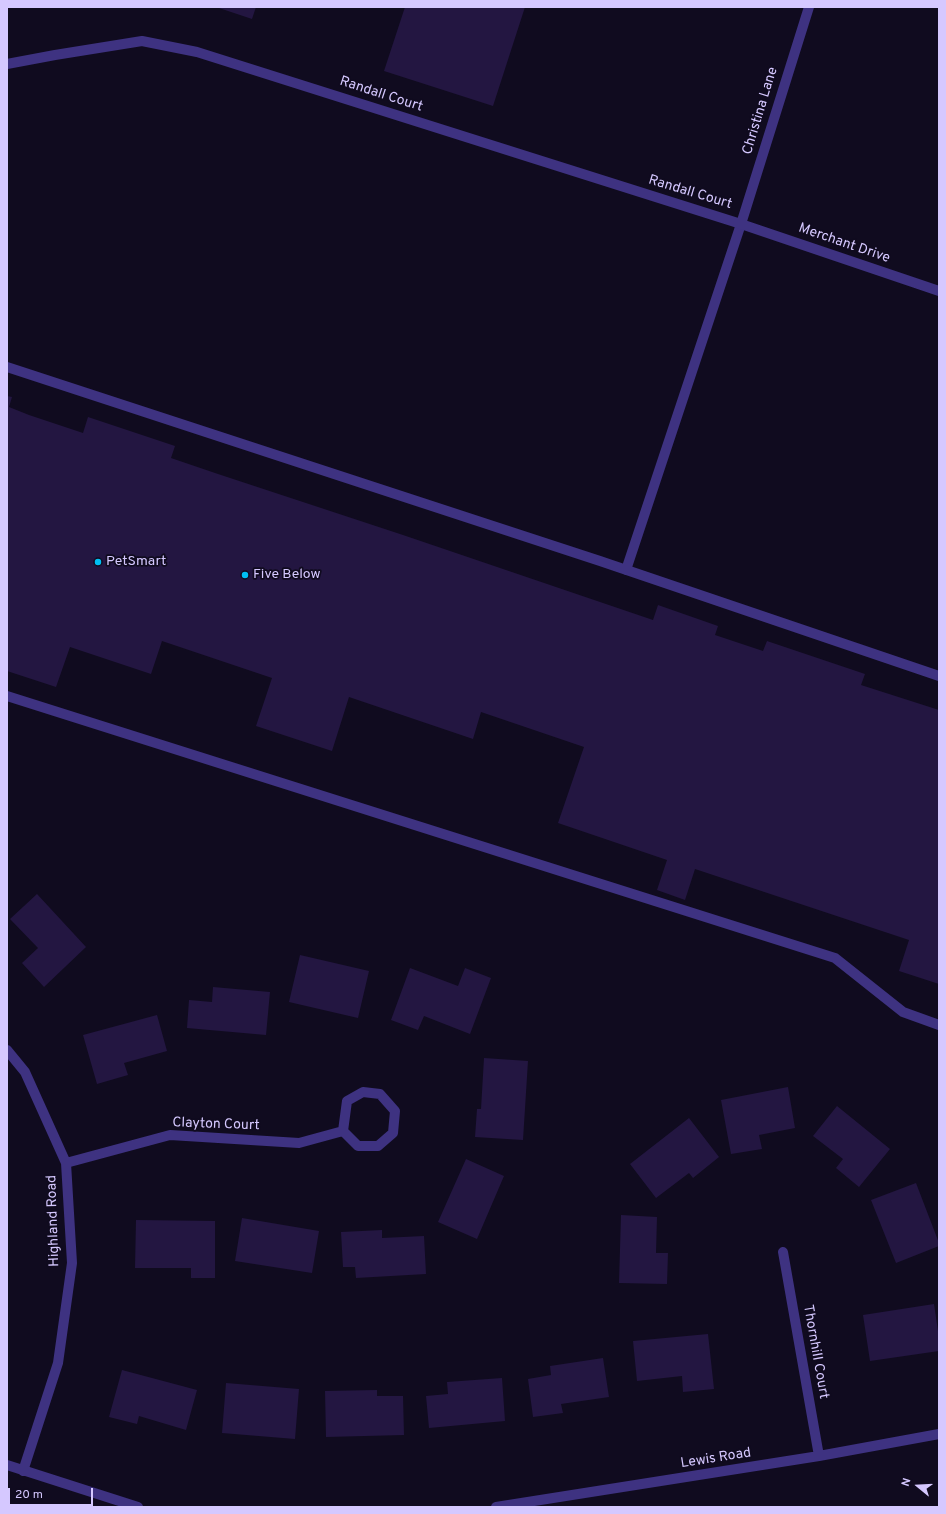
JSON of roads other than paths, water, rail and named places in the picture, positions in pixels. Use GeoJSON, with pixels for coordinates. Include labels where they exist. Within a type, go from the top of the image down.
{"type":"FeatureCollection","features":[{"type":"Feature","properties":{"kind":"street","name":"Christina Lane"},"geometry":{"type":"LineString","coordinates":[[626,570],[741,224],[809,7]]}},
{"type":"Feature","properties":{"kind":"street","name":"Randall Court"},"geometry":{"type":"LineString","coordinates":[[7,64],[55,54],[142,42],[197,52],[741,224]]}},
{"type":"Feature","properties":{"kind":"street","name":"Merchant Drive"},"geometry":{"type":"LineString","coordinates":[[741,224],[939,291]]}},
{"type":"Feature","properties":{"kind":"street"},"geometry":{"type":"LineString","coordinates":[[7,367],[626,570],[939,676]]}},
{"type":"Feature","properties":{"kind":"street"},"geometry":{"type":"LineString","coordinates":[[7,696],[835,958],[903,1012],[939,1025]]}},
{"type":"Feature","properties":{"kind":"street","name":"Highland Road"},"geometry":{"type":"LineString","coordinates":[[7,1050],[25,1072],[66,1163],[72,1263],[58,1363],[23,1471]]}},
{"type":"Feature","properties":{"kind":"street"},"geometry":{"type":"LineString","coordinates":[[363,1092],[380,1094],[395,1111],[393,1133],[378,1146],[358,1146],[343,1131],[347,1101],[363,1092]]}},
{"type":"Feature","properties":{"kind":"street","name":"Clayton Court"},"geometry":{"type":"LineString","coordinates":[[66,1163],[170,1135],[299,1143],[343,1131]]}},
{"type":"Feature","properties":{"kind":"street","name":"Thornhill Court"},"geometry":{"type":"LineString","coordinates":[[783,1252],[819,1456]]}},
{"type":"Feature","properties":{"kind":"street","name":"Lewis Road"},"geometry":{"type":"LineString","coordinates":[[496,1507],[520,1505],[819,1456],[939,1434]]}},
{"type":"Feature","properties":{"kind":"street"},"geometry":{"type":"LineString","coordinates":[[7,1465],[138,1507]]}},
{"type":"Feature","properties":{"kind":"place","name":"PetSmart"},"geometry":{"type":"Point","coordinates":[98,562]}},
{"type":"Feature","properties":{"kind":"place","name":"Five Below"},"geometry":{"type":"Point","coordinates":[245,575]}}]}
